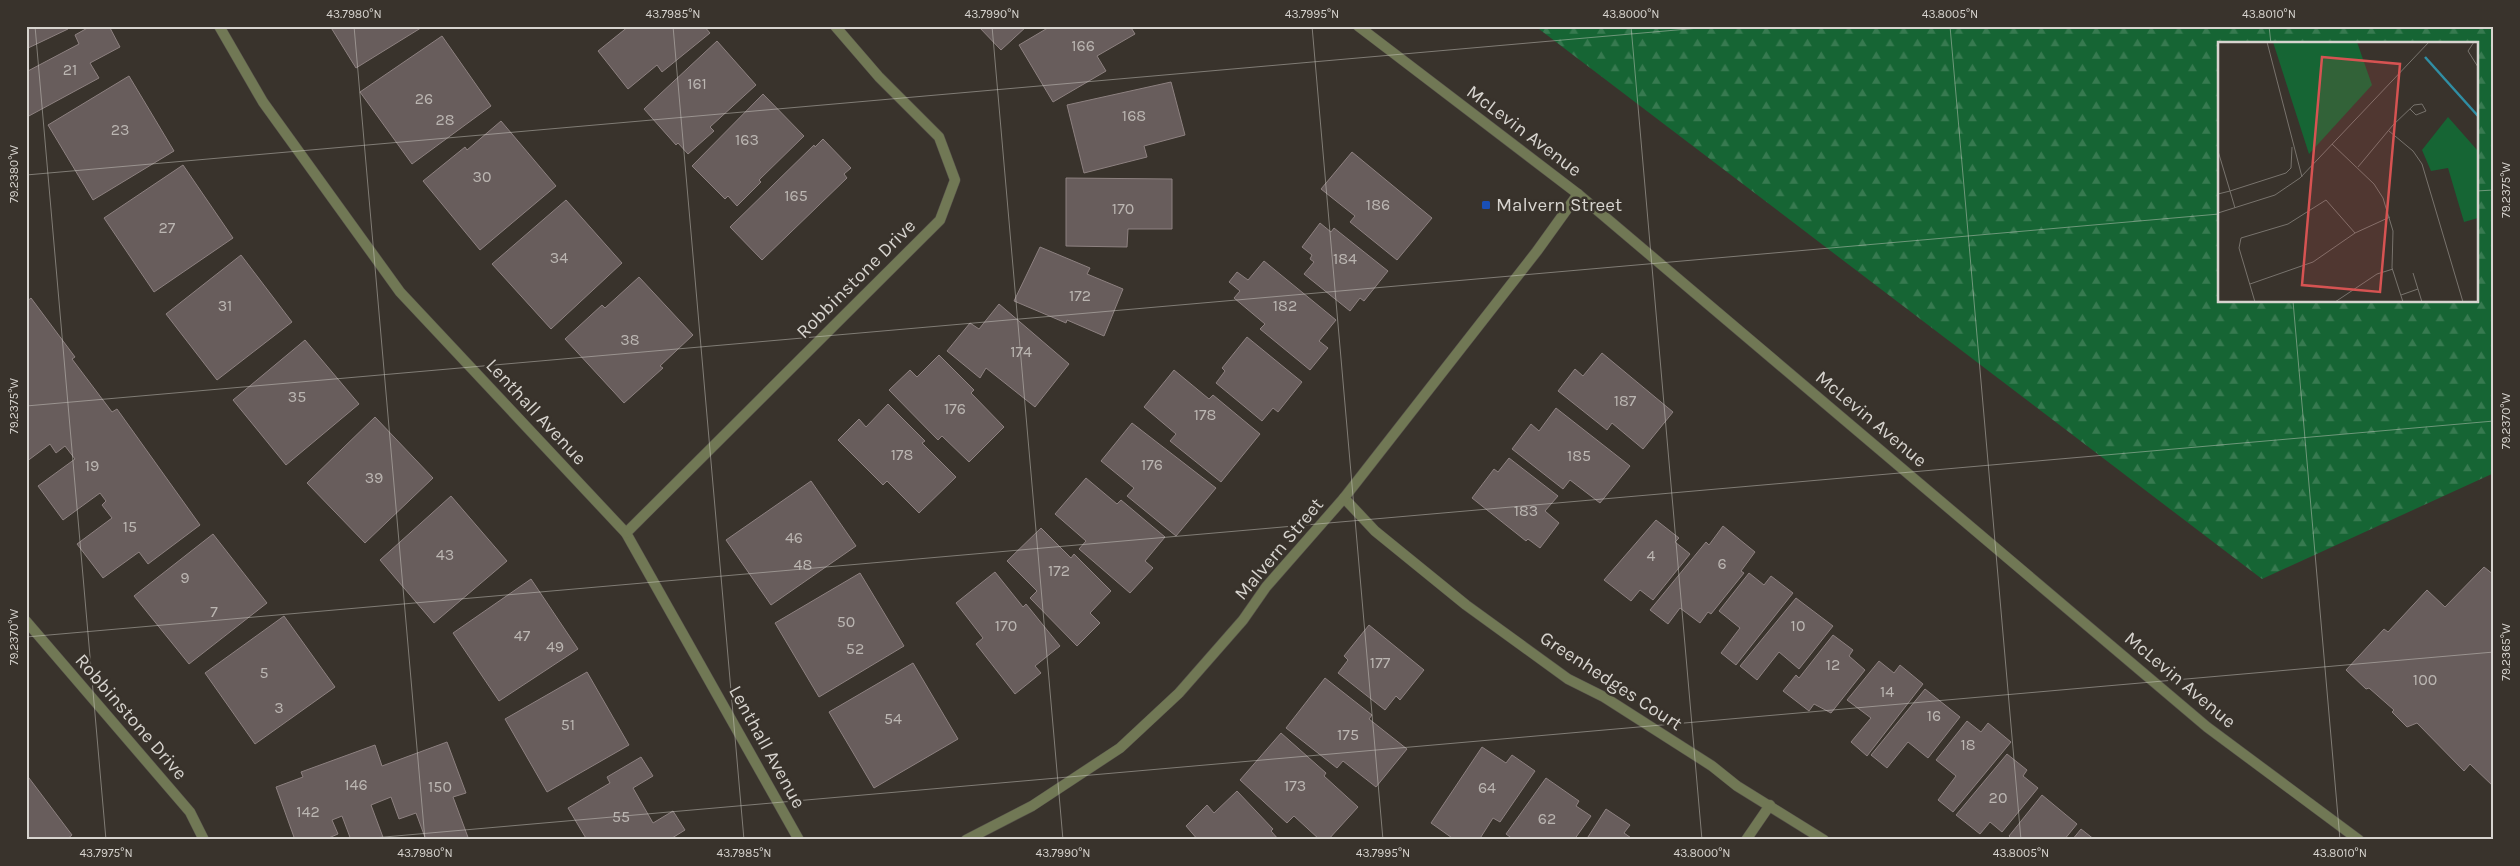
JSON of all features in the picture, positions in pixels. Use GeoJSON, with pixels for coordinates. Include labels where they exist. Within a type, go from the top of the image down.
{"type":"FeatureCollection","features":[{"type":"Feature","properties":{"kind":"street","name":"Lenthall Avenue"},"geometry":{"type":"LineString","coordinates":[[219,26],[263,102],[400,292],[626,533],[799,840]]}},
{"type":"Feature","properties":{"kind":"street","name":"Robbinstone Drive"},"geometry":{"type":"LineString","coordinates":[[626,533],[940,220],[955,180],[939,137],[879,77],[835,26]]}},
{"type":"Feature","properties":{"kind":"street","name":"McLevin Avenue"},"geometry":{"type":"LineString","coordinates":[[1358,26],[1578,194],[2207,727],[2359,840]]}},
{"type":"Feature","properties":{"kind":"street","name":"Malvern Street"},"geometry":{"type":"LineString","coordinates":[[966,840],[1032,806],[1120,748],[1179,693],[1243,620],[1266,587],[1344,498],[1537,251],[1578,194]]}},
{"type":"Feature","properties":{"kind":"street","name":"Greenhedges Court"},"geometry":{"type":"LineString","coordinates":[[1344,498],[1375,530],[1466,605],[1568,679],[1604,697],[1712,766],[1737,786],[1824,840]]}},
{"type":"Feature","properties":{"kind":"street","name":"Robbinstone Drive"},"geometry":{"type":"LineString","coordinates":[[26,621],[190,812],[204,840]]}},
{"type":"Feature","properties":{"kind":"street"},"geometry":{"type":"LineString","coordinates":[[1746,840],[1770,805]]}},
{"type":"Feature","properties":{"kind":"green space"},"geometry":{"type":"Polygon","coordinates":[[[1535,26],[2494,26],[2494,473],[2262,579],[1535,26]]]}},
{"type":"Feature","properties":{"kind":"building"},"geometry":{"type":"Polygon","coordinates":[[[26,26],[66,26],[68,29],[26,49],[26,26]]]}},
{"type":"Feature","properties":{"kind":"building"},"geometry":{"type":"Polygon","coordinates":[[[91,26],[109,26],[120,47],[90,63],[99,78],[27,117],[26,72],[79,44],[75,35],[91,26]]]}},
{"type":"Feature","properties":{"kind":"building"},"geometry":{"type":"Polygon","coordinates":[[[330,26],[424,26],[356,68],[330,26]]]}},
{"type":"Feature","properties":{"kind":"building"},"geometry":{"type":"Polygon","coordinates":[[[629,26],[704,26],[710,33],[662,72],[657,65],[628,89],[598,51],[629,26]]]}},
{"type":"Feature","properties":{"kind":"building"},"geometry":{"type":"Polygon","coordinates":[[[978,26],[1027,26],[1001,50],[978,26]]]}},
{"type":"Feature","properties":{"kind":"building"},"geometry":{"type":"Polygon","coordinates":[[[1051,26],[1130,26],[1135,34],[1097,56],[1106,71],[1053,102],[1019,45],[1051,26]]]}},
{"type":"Feature","properties":{"kind":"building"},"geometry":{"type":"Polygon","coordinates":[[[442,36],[491,106],[412,164],[360,92],[442,36]]]}},
{"type":"Feature","properties":{"kind":"building"},"geometry":{"type":"Polygon","coordinates":[[[717,41],[756,85],[710,127],[714,131],[688,154],[678,143],[676,145],[644,109],[717,41]]]}},
{"type":"Feature","properties":{"kind":"building"},"geometry":{"type":"Polygon","coordinates":[[[129,76],[174,151],[93,200],[48,125],[129,76]]]}},
{"type":"Feature","properties":{"kind":"building"},"geometry":{"type":"Polygon","coordinates":[[[1171,82],[1185,135],[1144,146],[1147,157],[1084,173],[1067,105],[1171,82]]]}},
{"type":"Feature","properties":{"kind":"building"},"geometry":{"type":"Polygon","coordinates":[[[763,94],[804,136],[759,180],[761,182],[737,206],[728,196],[725,199],[692,166],[763,94]]]}},
{"type":"Feature","properties":{"kind":"building"},"geometry":{"type":"Polygon","coordinates":[[[501,121],[556,186],[480,250],[423,181],[465,147],[467,150],[501,121]]]}},
{"type":"Feature","properties":{"kind":"building"},"geometry":{"type":"Polygon","coordinates":[[[823,139],[851,168],[844,174],[847,178],[762,260],[730,227],[814,145],[815,147],[823,139]]]}},
{"type":"Feature","properties":{"kind":"building"},"geometry":{"type":"Polygon","coordinates":[[[1352,152],[1432,218],[1397,260],[1350,222],[1355,216],[1321,189],[1352,152]]]}},
{"type":"Feature","properties":{"kind":"building"},"geometry":{"type":"Polygon","coordinates":[[[183,165],[233,238],[154,292],[104,218],[183,165]]]}},
{"type":"Feature","properties":{"kind":"building"},"geometry":{"type":"Polygon","coordinates":[[[1066,178],[1172,179],[1172,229],[1128,229],[1127,247],[1066,246],[1066,178]]]}},
{"type":"Feature","properties":{"kind":"building"},"geometry":{"type":"Polygon","coordinates":[[[566,200],[622,263],[551,329],[492,264],[566,200]]]}},
{"type":"Feature","properties":{"kind":"building"},"geometry":{"type":"Polygon","coordinates":[[[1320,223],[1331,232],[1334,228],[1388,271],[1364,301],[1360,298],[1350,311],[1304,274],[1314,262],[1310,259],[1312,255],[1302,247],[1320,223]]]}},
{"type":"Feature","properties":{"kind":"building"},"geometry":{"type":"Polygon","coordinates":[[[1040,247],[1090,268],[1087,274],[1123,289],[1104,336],[1067,320],[1066,323],[1014,301],[1040,247]]]}},
{"type":"Feature","properties":{"kind":"building"},"geometry":{"type":"Polygon","coordinates":[[[241,255],[292,322],[217,380],[166,314],[241,255]]]}},
{"type":"Feature","properties":{"kind":"building"},"geometry":{"type":"Polygon","coordinates":[[[1264,261],[1336,320],[1319,341],[1328,348],[1310,370],[1260,329],[1265,324],[1234,298],[1240,291],[1229,282],[1237,272],[1248,280],[1264,261]]]}},
{"type":"Feature","properties":{"kind":"building"},"geometry":{"type":"Polygon","coordinates":[[[639,277],[693,335],[660,366],[663,368],[624,403],[565,339],[602,305],[605,308],[639,277]]]}},
{"type":"Feature","properties":{"kind":"building"},"geometry":{"type":"Polygon","coordinates":[[[31,298],[75,357],[72,359],[112,412],[117,409],[200,525],[148,564],[139,552],[103,578],[77,544],[112,518],[102,505],[106,501],[100,493],[63,520],[38,486],[75,459],[65,446],[56,453],[50,444],[26,462],[26,302],[31,298]]]}},
{"type":"Feature","properties":{"kind":"building"},"geometry":{"type":"Polygon","coordinates":[[[999,304],[1069,364],[1035,407],[986,368],[980,378],[947,351],[970,323],[979,329],[999,304]]]}},
{"type":"Feature","properties":{"kind":"building"},"geometry":{"type":"Polygon","coordinates":[[[1247,337],[1302,382],[1278,412],[1273,408],[1262,421],[1216,383],[1225,371],[1222,368],[1247,337]]]}},
{"type":"Feature","properties":{"kind":"building"},"geometry":{"type":"Polygon","coordinates":[[[305,340],[359,404],[286,465],[233,400],[305,340]]]}},
{"type":"Feature","properties":{"kind":"building"},"geometry":{"type":"Polygon","coordinates":[[[1602,353],[1673,412],[1643,449],[1612,423],[1607,430],[1558,391],[1575,369],[1583,376],[1602,353]]]}},
{"type":"Feature","properties":{"kind":"building"},"geometry":{"type":"Polygon","coordinates":[[[939,355],[974,390],[971,393],[1004,427],[969,462],[942,436],[938,440],[889,390],[910,370],[917,377],[939,355]]]}},
{"type":"Feature","properties":{"kind":"building"},"geometry":{"type":"Polygon","coordinates":[[[1174,370],[1209,399],[1213,395],[1260,434],[1221,482],[1170,441],[1176,434],[1144,407],[1174,370]]]}},
{"type":"Feature","properties":{"kind":"building"},"geometry":{"type":"Polygon","coordinates":[[[888,404],[925,441],[922,443],[956,477],[919,513],[887,481],[883,485],[838,440],[859,419],[866,427],[888,404]]]}},
{"type":"Feature","properties":{"kind":"building"},"geometry":{"type":"Polygon","coordinates":[[[1556,408],[1630,466],[1600,503],[1570,480],[1563,489],[1512,449],[1531,424],[1539,431],[1556,408]]]}},
{"type":"Feature","properties":{"kind":"building"},"geometry":{"type":"Polygon","coordinates":[[[375,417],[433,478],[365,543],[307,483],[375,417]]]}},
{"type":"Feature","properties":{"kind":"building"},"geometry":{"type":"Polygon","coordinates":[[[1132,423],[1216,488],[1176,536],[1127,496],[1134,488],[1101,461],[1132,423]]]}},
{"type":"Feature","properties":{"kind":"building"},"geometry":{"type":"Polygon","coordinates":[[[1509,458],[1558,496],[1545,511],[1559,523],[1540,548],[1528,539],[1526,541],[1472,498],[1494,469],[1498,472],[1509,458]]]}},
{"type":"Feature","properties":{"kind":"building"},"geometry":{"type":"Polygon","coordinates":[[[1086,478],[1117,504],[1121,500],[1165,537],[1145,561],[1153,568],[1130,593],[1079,549],[1086,541],[1055,514],[1086,478]]]}},
{"type":"Feature","properties":{"kind":"building"},"geometry":{"type":"Polygon","coordinates":[[[811,481],[856,546],[771,605],[726,540],[811,481]]]}},
{"type":"Feature","properties":{"kind":"building"},"geometry":{"type":"Polygon","coordinates":[[[451,496],[507,561],[434,623],[380,560],[451,496]]]}},
{"type":"Feature","properties":{"kind":"building"},"geometry":{"type":"Polygon","coordinates":[[[1656,520],[1679,538],[1675,542],[1690,554],[1653,600],[1640,590],[1631,601],[1604,580],[1656,520]]]}},
{"type":"Feature","properties":{"kind":"building"},"geometry":{"type":"Polygon","coordinates":[[[1723,526],[1755,552],[1741,571],[1744,573],[1711,614],[1708,612],[1700,623],[1680,608],[1668,624],[1650,610],[1706,542],[1709,545],[1723,526]]]}},
{"type":"Feature","properties":{"kind":"building"},"geometry":{"type":"Polygon","coordinates":[[[1041,528],[1071,558],[1074,554],[1111,591],[1090,613],[1100,623],[1077,646],[1030,598],[1037,591],[1007,561],[1041,528]]]}},
{"type":"Feature","properties":{"kind":"building"},"geometry":{"type":"Polygon","coordinates":[[[213,534],[267,603],[189,664],[134,596],[213,534]]]}},
{"type":"Feature","properties":{"kind":"building"},"geometry":{"type":"Polygon","coordinates":[[[2484,567],[2494,575],[2494,787],[2470,764],[2464,771],[2417,723],[2407,727],[2392,712],[2394,710],[2369,688],[2366,689],[2346,670],[2384,629],[2388,632],[2427,590],[2445,607],[2484,567]]]}},
{"type":"Feature","properties":{"kind":"building"},"geometry":{"type":"Polygon","coordinates":[[[995,572],[1023,607],[1026,604],[1060,646],[1035,666],[1041,673],[1015,694],[976,644],[983,638],[956,603],[995,572]]]}},
{"type":"Feature","properties":{"kind":"building"},"geometry":{"type":"Polygon","coordinates":[[[860,573],[904,646],[819,697],[775,623],[860,573]]]}},
{"type":"Feature","properties":{"kind":"building"},"geometry":{"type":"Polygon","coordinates":[[[1749,573],[1764,585],[1771,576],[1793,593],[1736,665],[1721,653],[1740,628],[1719,611],[1749,573]]]}},
{"type":"Feature","properties":{"kind":"building"},"geometry":{"type":"Polygon","coordinates":[[[531,579],[578,649],[499,701],[453,633],[531,579]]]}},
{"type":"Feature","properties":{"kind":"building"},"geometry":{"type":"Polygon","coordinates":[[[1796,598],[1833,626],[1799,669],[1779,652],[1757,680],[1740,666],[1796,598]]]}},
{"type":"Feature","properties":{"kind":"building"},"geometry":{"type":"Polygon","coordinates":[[[284,616],[335,687],[255,744],[205,673],[284,616]]]}},
{"type":"Feature","properties":{"kind":"building"},"geometry":{"type":"Polygon","coordinates":[[[1369,625],[1424,670],[1400,700],[1396,696],[1385,710],[1338,673],[1348,660],[1344,656],[1369,625]]]}},
{"type":"Feature","properties":{"kind":"building"},"geometry":{"type":"Polygon","coordinates":[[[1833,635],[1853,650],[1849,656],[1865,670],[1831,713],[1814,704],[1809,711],[1783,691],[1796,675],[1799,678],[1833,635]]]}},
{"type":"Feature","properties":{"kind":"building"},"geometry":{"type":"Polygon","coordinates":[[[1879,661],[1894,673],[1900,665],[1923,684],[1867,756],[1851,742],[1871,718],[1847,700],[1879,661]]]}},
{"type":"Feature","properties":{"kind":"building"},"geometry":{"type":"Polygon","coordinates":[[[913,663],[958,739],[874,788],[829,712],[913,663]]]}},
{"type":"Feature","properties":{"kind":"building"},"geometry":{"type":"Polygon","coordinates":[[[587,672],[629,745],[547,792],[505,719],[587,672]]]}},
{"type":"Feature","properties":{"kind":"building"},"geometry":{"type":"Polygon","coordinates":[[[1325,678],[1372,715],[1369,719],[1407,749],[1376,787],[1343,761],[1337,768],[1286,728],[1325,678]]]}},
{"type":"Feature","properties":{"kind":"building"},"geometry":{"type":"Polygon","coordinates":[[[1925,689],[1960,717],[1928,758],[1908,742],[1887,768],[1871,755],[1925,689]]]}},
{"type":"Feature","properties":{"kind":"building"},"geometry":{"type":"Polygon","coordinates":[[[1967,721],[1981,732],[1988,723],[2011,742],[1953,812],[1938,800],[1956,776],[1936,760],[1967,721]]]}},
{"type":"Feature","properties":{"kind":"building"},"geometry":{"type":"Polygon","coordinates":[[[1281,733],[1326,773],[1324,776],[1358,807],[1328,840],[1320,840],[1294,816],[1287,823],[1240,780],[1281,733]]]}},
{"type":"Feature","properties":{"kind":"building"},"geometry":{"type":"Polygon","coordinates":[[[447,742],[466,793],[453,797],[469,840],[426,840],[416,813],[399,819],[391,797],[371,805],[384,840],[351,840],[342,816],[332,820],[338,834],[324,840],[295,840],[276,787],[303,777],[301,772],[375,745],[382,766],[447,742]]]}},
{"type":"Feature","properties":{"kind":"building"},"geometry":{"type":"Polygon","coordinates":[[[1482,747],[1506,763],[1512,755],[1535,771],[1500,822],[1493,818],[1479,840],[1455,840],[1431,823],[1482,747]]]}},
{"type":"Feature","properties":{"kind":"building"},"geometry":{"type":"Polygon","coordinates":[[[2007,754],[2027,770],[2023,776],[2038,788],[2002,832],[1990,822],[1980,834],[1956,815],[2007,754]]]}},
{"type":"Feature","properties":{"kind":"building"},"geometry":{"type":"Polygon","coordinates":[[[641,757],[653,776],[633,788],[653,823],[673,811],[685,830],[669,840],[587,840],[568,808],[610,783],[607,777],[641,757]]]}},
{"type":"Feature","properties":{"kind":"building"},"geometry":{"type":"Polygon","coordinates":[[[26,774],[72,835],[66,840],[26,840],[26,774]]]}},
{"type":"Feature","properties":{"kind":"building"},"geometry":{"type":"Polygon","coordinates":[[[1546,778],[1579,801],[1576,806],[1591,816],[1574,840],[1514,840],[1506,834],[1546,778]]]}},
{"type":"Feature","properties":{"kind":"building"},"geometry":{"type":"Polygon","coordinates":[[[1237,791],[1273,829],[1271,831],[1279,840],[1198,840],[1186,826],[1207,805],[1214,813],[1237,791]]]}},
{"type":"Feature","properties":{"kind":"building"},"geometry":{"type":"Polygon","coordinates":[[[2042,795],[2077,824],[2064,840],[2013,840],[2009,836],[2042,795]]]}},
{"type":"Feature","properties":{"kind":"building"},"geometry":{"type":"Polygon","coordinates":[[[1606,809],[1630,825],[1624,833],[1634,840],[1586,840],[1606,809]]]}},
{"type":"Feature","properties":{"kind":"building"},"geometry":{"type":"Polygon","coordinates":[[[2081,829],[2095,840],[2072,840],[2081,829]]]}},
{"type":"Feature","properties":{"kind":"place","name":"Malvern Street"},"geometry":{"type":"Point","coordinates":[1486,205]}}]}
